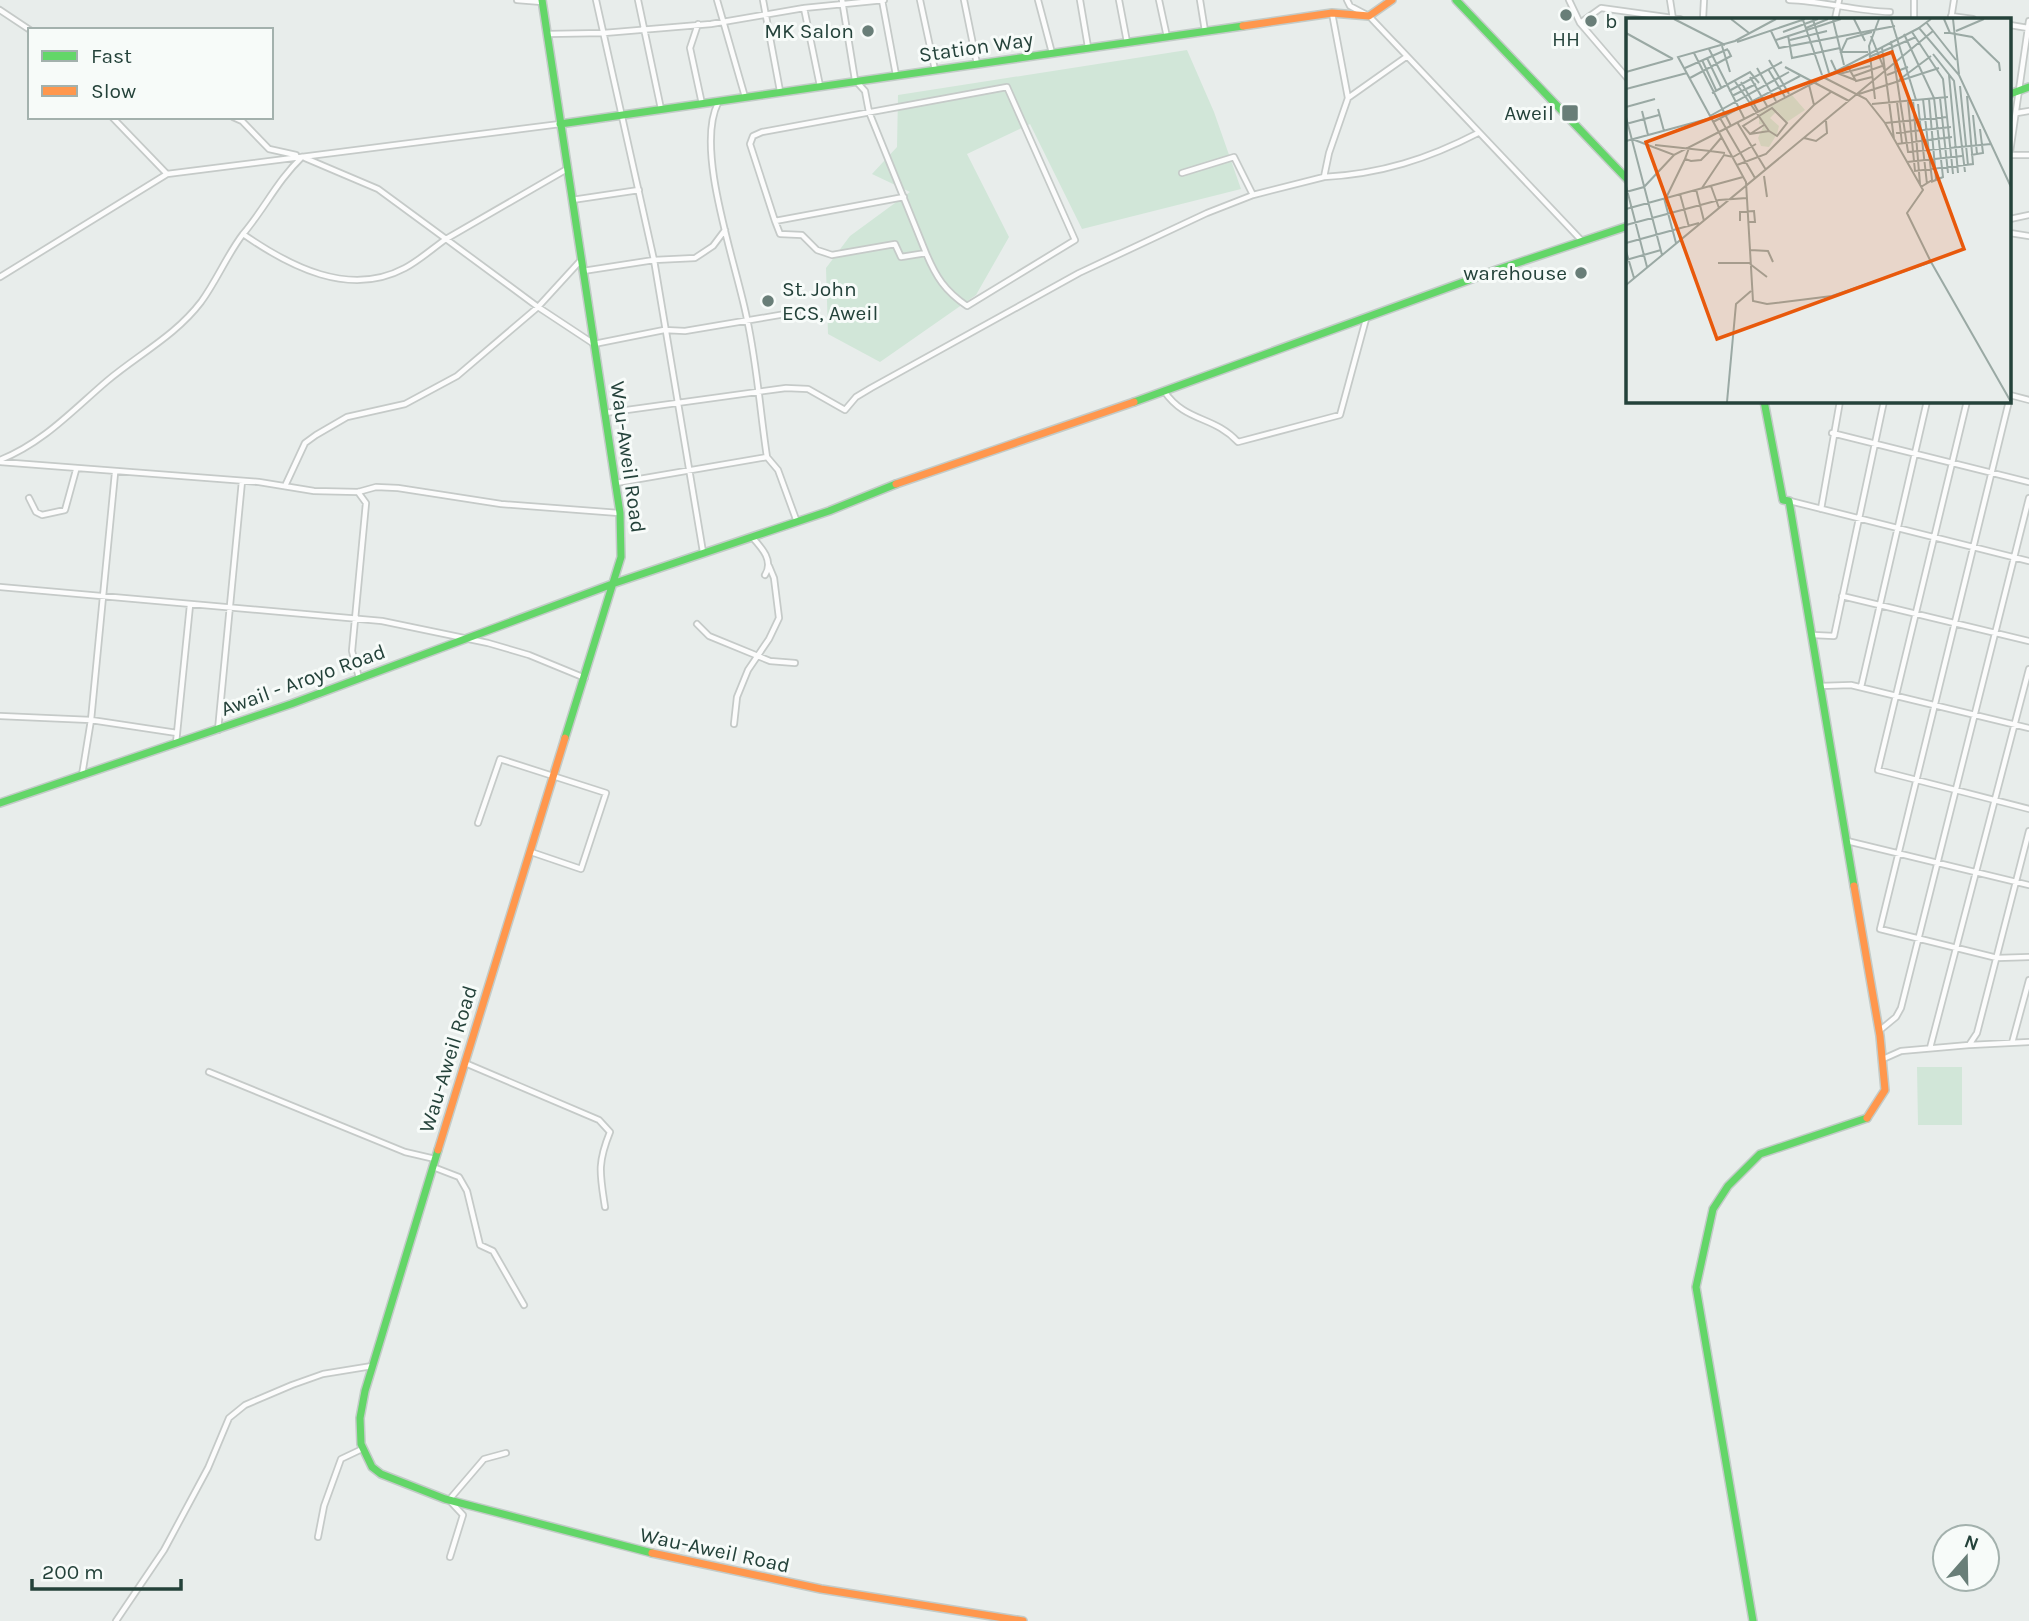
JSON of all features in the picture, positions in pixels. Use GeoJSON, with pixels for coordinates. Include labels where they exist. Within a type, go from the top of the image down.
{"type":"FeatureCollection","features":[{"type":"Feature","properties":{"kind":"street"},"geometry":{"type":"LineString","coordinates":[[517,0],[542,1]]}},
{"type":"Feature","properties":{"kind":"street"},"geometry":{"type":"LineString","coordinates":[[596,0],[654,260],[703,552]]}},
{"type":"Feature","properties":{"kind":"street"},"geometry":{"type":"LineString","coordinates":[[638,0],[661,110]]}},
{"type":"Feature","properties":{"kind":"street"},"geometry":{"type":"LineString","coordinates":[[717,0],[745,98]]}},
{"type":"Feature","properties":{"kind":"street"},"geometry":{"type":"LineString","coordinates":[[762,0],[780,91]]}},
{"type":"Feature","properties":{"kind":"street"},"geometry":{"type":"LineString","coordinates":[[546,34],[645,31],[723,22],[843,2],[882,0],[896,76]]}},
{"type":"Feature","properties":{"kind":"street"},"geometry":{"type":"LineString","coordinates":[[920,0],[935,70]]}},
{"type":"Feature","properties":{"kind":"street"},"geometry":{"type":"LineString","coordinates":[[964,0],[977,65]]}},
{"type":"Feature","properties":{"kind":"street"},"geometry":{"type":"LineString","coordinates":[[1038,0],[1052,53]]}},
{"type":"Feature","properties":{"kind":"street"},"geometry":{"type":"LineString","coordinates":[[1080,0],[1088,48]]}},
{"type":"Feature","properties":{"kind":"street"},"geometry":{"type":"LineString","coordinates":[[1119,0],[1127,43]]}},
{"type":"Feature","properties":{"kind":"street"},"geometry":{"type":"LineString","coordinates":[[1159,0],[1167,37]]}},
{"type":"Feature","properties":{"kind":"street"},"geometry":{"type":"LineString","coordinates":[[1200,0],[1205,32]]}},
{"type":"Feature","properties":{"kind":"street"},"geometry":{"type":"LineString","coordinates":[[1346,0],[1349,6],[1369,16],[1582,242]]}},
{"type":"Feature","properties":{"kind":"street"},"geometry":{"type":"LineString","coordinates":[[1369,16],[1392,0]]}},
{"type":"Feature","properties":{"kind":"street"},"geometry":{"type":"LineString","coordinates":[[1456,0],[1626,178]]}},
{"type":"Feature","properties":{"kind":"street"},"geometry":{"type":"LineString","coordinates":[[1569,0],[1580,23],[1626,77]]}},
{"type":"Feature","properties":{"kind":"street"},"geometry":{"type":"LineString","coordinates":[[1670,0],[1672,18]]}},
{"type":"Feature","properties":{"kind":"street"},"geometry":{"type":"LineString","coordinates":[[1703,18],[1704,0]]}},
{"type":"Feature","properties":{"kind":"street"},"geometry":{"type":"LineString","coordinates":[[1789,0],[1839,3],[1856,11],[1890,12]]}},
{"type":"Feature","properties":{"kind":"street"},"geometry":{"type":"LineString","coordinates":[[1914,0],[1914,18]]}},
{"type":"Feature","properties":{"kind":"street"},"geometry":{"type":"LineString","coordinates":[[1951,18],[1954,0]]}},
{"type":"Feature","properties":{"kind":"street","name":"Wau-Aweil Road"},"geometry":{"type":"LineString","coordinates":[[542,1],[620,513],[621,557],[586,678],[372,1366],[360,1418],[360,1450],[374,1470],[382,1475],[449,1500],[590,1540],[721,1571],[873,1600],[1023,1621]]}},
{"type":"Feature","properties":{"kind":"street"},"geometry":{"type":"LineString","coordinates":[[843,2],[855,80],[865,91],[869,112],[904,197],[926,253],[935,276],[948,294],[967,306],[1075,240],[1007,87],[869,112],[753,136],[750,144],[780,234],[802,235],[817,250],[832,255],[895,244],[901,257],[926,253]]}},
{"type":"Feature","properties":{"kind":"street"},"geometry":{"type":"LineString","coordinates":[[804,8],[820,86]]}},
{"type":"Feature","properties":{"kind":"street"},"geometry":{"type":"LineString","coordinates":[[1580,23],[1601,8],[1666,18]]}},
{"type":"Feature","properties":{"kind":"street"},"geometry":{"type":"LineString","coordinates":[[0,10],[28,29]]}},
{"type":"Feature","properties":{"kind":"street"},"geometry":{"type":"LineString","coordinates":[[1324,177],[1329,153],[1348,97],[1332,13]]}},
{"type":"Feature","properties":{"kind":"street","name":"Station Way"},"geometry":{"type":"LineString","coordinates":[[560,124],[1332,13],[1369,16]]}},
{"type":"Feature","properties":{"kind":"street"},"geometry":{"type":"LineString","coordinates":[[2011,148],[2029,21]]}},
{"type":"Feature","properties":{"kind":"street"},"geometry":{"type":"LineString","coordinates":[[698,24],[690,48],[703,105]]}},
{"type":"Feature","properties":{"kind":"street"},"geometry":{"type":"LineString","coordinates":[[1348,97],[1406,57]]}},
{"type":"Feature","properties":{"kind":"street"},"geometry":{"type":"LineString","coordinates":[[2011,94],[2029,87]]}},
{"type":"Feature","properties":{"kind":"street"},"geometry":{"type":"LineString","coordinates":[[718,103],[710,140],[726,229],[748,320],[767,457],[778,470],[797,522]]}},
{"type":"Feature","properties":{"kind":"street"},"geometry":{"type":"LineString","coordinates":[[2017,113],[2029,111]]}},
{"type":"Feature","properties":{"kind":"street"},"geometry":{"type":"LineString","coordinates":[[114,119],[167,174]]}},
{"type":"Feature","properties":{"kind":"street"},"geometry":{"type":"LineString","coordinates":[[238,119],[269,149],[302,157],[378,190],[538,307],[594,344],[664,330],[685,331],[797,312]]}},
{"type":"Feature","properties":{"kind":"street"},"geometry":{"type":"LineString","coordinates":[[0,276],[167,174],[560,124]]}},
{"type":"Feature","properties":{"kind":"street"},"geometry":{"type":"LineString","coordinates":[[605,413],[758,391],[808,390],[845,410],[856,397],[871,388],[1079,273],[1253,195],[1324,177],[1400,167],[1449,148],[1478,132]]}},
{"type":"Feature","properties":{"kind":"street"},"geometry":{"type":"LineString","coordinates":[[2011,154],[2029,155]]}},
{"type":"Feature","properties":{"kind":"street"},"geometry":{"type":"LineString","coordinates":[[0,461],[74,414],[106,382],[172,334],[200,303],[243,234],[257,217],[279,178],[302,157]]}},
{"type":"Feature","properties":{"kind":"street"},"geometry":{"type":"LineString","coordinates":[[1182,173],[1234,157],[1253,195]]}},
{"type":"Feature","properties":{"kind":"street"},"geometry":{"type":"LineString","coordinates":[[243,234],[282,261],[351,282],[405,268],[446,239],[567,169]]}},
{"type":"Feature","properties":{"kind":"street"},"geometry":{"type":"LineString","coordinates":[[572,200],[639,191]]}},
{"type":"Feature","properties":{"kind":"street"},"geometry":{"type":"LineString","coordinates":[[775,221],[904,197]]}},
{"type":"Feature","properties":{"kind":"street"},"geometry":{"type":"LineString","coordinates":[[2011,219],[2029,215]]}},
{"type":"Feature","properties":{"kind":"street","name":"Awail - Aroyo Road"},"geometry":{"type":"LineString","coordinates":[[0,803],[218,730],[470,639],[615,583],[797,522],[1626,227]]}},
{"type":"Feature","properties":{"kind":"street"},"geometry":{"type":"LineString","coordinates":[[583,271],[654,260],[695,258],[713,246],[726,229]]}},
{"type":"Feature","properties":{"kind":"street"},"geometry":{"type":"LineString","coordinates":[[2011,233],[2029,236]]}},
{"type":"Feature","properties":{"kind":"street"},"geometry":{"type":"LineString","coordinates":[[285,486],[305,443],[346,417],[405,404],[457,376],[538,307],[581,260]]}},
{"type":"Feature","properties":{"kind":"street"},"geometry":{"type":"LineString","coordinates":[[1164,391],[1173,404],[1188,415],[1209,421],[1229,432],[1238,442],[1340,415],[1366,318]]}},
{"type":"Feature","properties":{"kind":"street"},"geometry":{"type":"LineString","coordinates":[[2011,397],[2029,400]]}},
{"type":"Feature","properties":{"kind":"street"},"geometry":{"type":"LineString","coordinates":[[1764,402],[1783,499],[2029,561]]}},
{"type":"Feature","properties":{"kind":"street"},"geometry":{"type":"LineString","coordinates":[[1821,509],[1832,433],[1840,402]]}},
{"type":"Feature","properties":{"kind":"street"},"geometry":{"type":"LineString","coordinates":[[1811,635],[1834,636],[1884,402]]}},
{"type":"Feature","properties":{"kind":"street"},"geometry":{"type":"LineString","coordinates":[[1861,687],[1927,402]]}},
{"type":"Feature","properties":{"kind":"street"},"geometry":{"type":"LineString","coordinates":[[1967,402],[1878,770],[2029,808]]}},
{"type":"Feature","properties":{"kind":"street"},"geometry":{"type":"LineString","coordinates":[[2009,402],[1880,929],[1997,958],[2029,957]]}},
{"type":"Feature","properties":{"kind":"street"},"geometry":{"type":"LineString","coordinates":[[1832,433],[2029,482]]}},
{"type":"Feature","properties":{"kind":"street"},"geometry":{"type":"LineString","coordinates":[[615,483],[767,457]]}},
{"type":"Feature","properties":{"kind":"street"},"geometry":{"type":"LineString","coordinates":[[0,461],[76,470],[242,481],[314,491],[358,492],[376,487],[398,488],[501,504],[620,513]]}},
{"type":"Feature","properties":{"kind":"street"},"geometry":{"type":"LineString","coordinates":[[29,498],[36,512],[43,515],[65,510],[76,470]]}},
{"type":"Feature","properties":{"kind":"street"},"geometry":{"type":"LineString","coordinates":[[82,776],[91,720],[115,473]]}},
{"type":"Feature","properties":{"kind":"street"},"geometry":{"type":"LineString","coordinates":[[218,730],[242,481]]}},
{"type":"Feature","properties":{"kind":"street"},"geometry":{"type":"LineString","coordinates":[[358,492],[366,503],[352,651],[359,678]]}},
{"type":"Feature","properties":{"kind":"street"},"geometry":{"type":"LineString","coordinates":[[1879,1031],[1896,1017],[1901,1008],[2029,498]]}},
{"type":"Feature","properties":{"kind":"street"},"geometry":{"type":"LineString","coordinates":[[1754,1621],[1696,1287],[1713,1209],[1728,1186],[1760,1154],[1806,1136],[1858,1124],[1870,1116],[1884,1093],[1879,1031],[1789,501]]}},
{"type":"Feature","properties":{"kind":"street"},"geometry":{"type":"LineString","coordinates":[[734,724],[737,697],[779,618],[774,578],[766,553],[751,537]]}},
{"type":"Feature","properties":{"kind":"street"},"geometry":{"type":"LineString","coordinates":[[765,575],[769,566]]}},
{"type":"Feature","properties":{"kind":"street"},"geometry":{"type":"LineString","coordinates":[[0,587],[356,619],[470,639],[528,655],[586,678]]}},
{"type":"Feature","properties":{"kind":"street"},"geometry":{"type":"LineString","coordinates":[[1842,596],[2029,642]]}},
{"type":"Feature","properties":{"kind":"street"},"geometry":{"type":"LineString","coordinates":[[176,744],[190,605]]}},
{"type":"Feature","properties":{"kind":"street"},"geometry":{"type":"LineString","coordinates":[[697,624],[709,636],[777,664],[795,663]]}},
{"type":"Feature","properties":{"kind":"street"},"geometry":{"type":"LineString","coordinates":[[1930,1048],[2029,669]]}},
{"type":"Feature","properties":{"kind":"street"},"geometry":{"type":"LineString","coordinates":[[1819,686],[1840,684],[1861,687],[2029,728]]}},
{"type":"Feature","properties":{"kind":"street"},"geometry":{"type":"LineString","coordinates":[[0,716],[91,720],[177,733]]}},
{"type":"Feature","properties":{"kind":"street"},"geometry":{"type":"LineString","coordinates":[[478,823],[500,759],[606,793],[580,869],[531,852]]}},
{"type":"Feature","properties":{"kind":"street"},"geometry":{"type":"LineString","coordinates":[[1969,1045],[1977,1033],[2029,831]]}},
{"type":"Feature","properties":{"kind":"street"},"geometry":{"type":"LineString","coordinates":[[1846,841],[2029,885]]}},
{"type":"Feature","properties":{"kind":"street"},"geometry":{"type":"LineString","coordinates":[[2012,1043],[2029,980]]}},
{"type":"Feature","properties":{"kind":"street"},"geometry":{"type":"LineString","coordinates":[[1883,1059],[1901,1051],[2029,1042]]}},
{"type":"Feature","properties":{"kind":"street"},"geometry":{"type":"LineString","coordinates":[[465,1063],[599,1120],[610,1132],[599,1158],[598,1173],[605,1207]]}},
{"type":"Feature","properties":{"kind":"street"},"geometry":{"type":"LineString","coordinates":[[209,1072],[434,1163],[459,1177],[467,1191],[480,1245],[493,1251],[524,1305]]}},
{"type":"Feature","properties":{"kind":"street"},"geometry":{"type":"LineString","coordinates":[[116,1621],[164,1550],[208,1468],[229,1418],[244,1405],[292,1385],[323,1374],[372,1366]]}},
{"type":"Feature","properties":{"kind":"street"},"geometry":{"type":"LineString","coordinates":[[318,1537],[324,1506],[341,1459],[360,1450]]}},
{"type":"Feature","properties":{"kind":"street"},"geometry":{"type":"LineString","coordinates":[[450,1557],[463,1515],[449,1500],[470,1472],[484,1459],[506,1453]]}},
{"type":"Feature","properties":{"kind":"green space"},"geometry":{"type":"Polygon","coordinates":[[[1187,50],[1214,112],[1241,189],[1082,229],[1030,124],[967,154],[1009,237],[976,295],[880,362],[828,334],[826,268],[850,236],[910,192],[872,174],[897,147],[898,95],[1187,50]]]}},
{"type":"Feature","properties":{"kind":"green space"},"geometry":{"type":"Polygon","coordinates":[[[1917,1067],[1962,1067],[1962,1125],[1918,1125],[1917,1067]]]}},
{"type":"Feature","properties":{"kind":"traffic: fast"},"geometry":{"type":"LineString","coordinates":[[542,0],[620,513],[621,557],[565,738]]}},
{"type":"Feature","properties":{"kind":"traffic: fast"},"geometry":{"type":"LineString","coordinates":[[1456,0],[1626,178]]}},
{"type":"Feature","properties":{"kind":"traffic: fast"},"geometry":{"type":"LineString","coordinates":[[560,124],[1243,26]]}},
{"type":"Feature","properties":{"kind":"traffic: fast"},"geometry":{"type":"LineString","coordinates":[[2011,94],[2029,87]]}},
{"type":"Feature","properties":{"kind":"traffic: fast"},"geometry":{"type":"LineString","coordinates":[[1134,402],[1499,269],[1626,227]]}},
{"type":"Feature","properties":{"kind":"traffic: fast"},"geometry":{"type":"LineString","coordinates":[[1764,402],[1783,500],[1789,501],[1854,886]]}},
{"type":"Feature","properties":{"kind":"traffic: fast"},"geometry":{"type":"LineString","coordinates":[[0,803],[291,704],[615,583],[829,511],[896,484]]}},
{"type":"Feature","properties":{"kind":"traffic: fast"},"geometry":{"type":"LineString","coordinates":[[1753,1621],[1696,1287],[1713,1209],[1728,1186],[1760,1154],[1867,1118]]}},
{"type":"Feature","properties":{"kind":"traffic: fast"},"geometry":{"type":"LineString","coordinates":[[438,1150],[365,1391],[360,1418],[361,1444],[372,1467],[381,1474],[445,1499],[652,1553]]}},
{"type":"Feature","properties":{"kind":"traffic: slow"},"geometry":{"type":"LineString","coordinates":[[1243,26],[1332,13],[1369,16],[1392,0]]}},
{"type":"Feature","properties":{"kind":"traffic: slow"},"geometry":{"type":"LineString","coordinates":[[896,484],[1134,402]]}},
{"type":"Feature","properties":{"kind":"traffic: slow"},"geometry":{"type":"LineString","coordinates":[[438,1150],[565,738]]}},
{"type":"Feature","properties":{"kind":"traffic: slow"},"geometry":{"type":"LineString","coordinates":[[1854,886],[1880,1036],[1885,1090],[1867,1118]]}},
{"type":"Feature","properties":{"kind":"traffic: slow"},"geometry":{"type":"LineString","coordinates":[[652,1553],[821,1589],[1023,1621]]}},
{"type":"Feature","properties":{"kind":"place","name":"HH"},"geometry":{"type":"Point","coordinates":[1566,15]}},
{"type":"Feature","properties":{"kind":"place","name":"b"},"geometry":{"type":"Point","coordinates":[1591,21]}},
{"type":"Feature","properties":{"kind":"place","name":"MK Salon"},"geometry":{"type":"Point","coordinates":[868,31]}},
{"type":"Feature","properties":{"kind":"place","name":"Aweil"},"geometry":{"type":"Point","coordinates":[1570,113]}},
{"type":"Feature","properties":{"kind":"place","name":"warehouse"},"geometry":{"type":"Point","coordinates":[1581,273]}},
{"type":"Feature","properties":{"kind":"place","name":"St. John ECS, Aweil"},"geometry":{"type":"Point","coordinates":[768,301]}}]}
